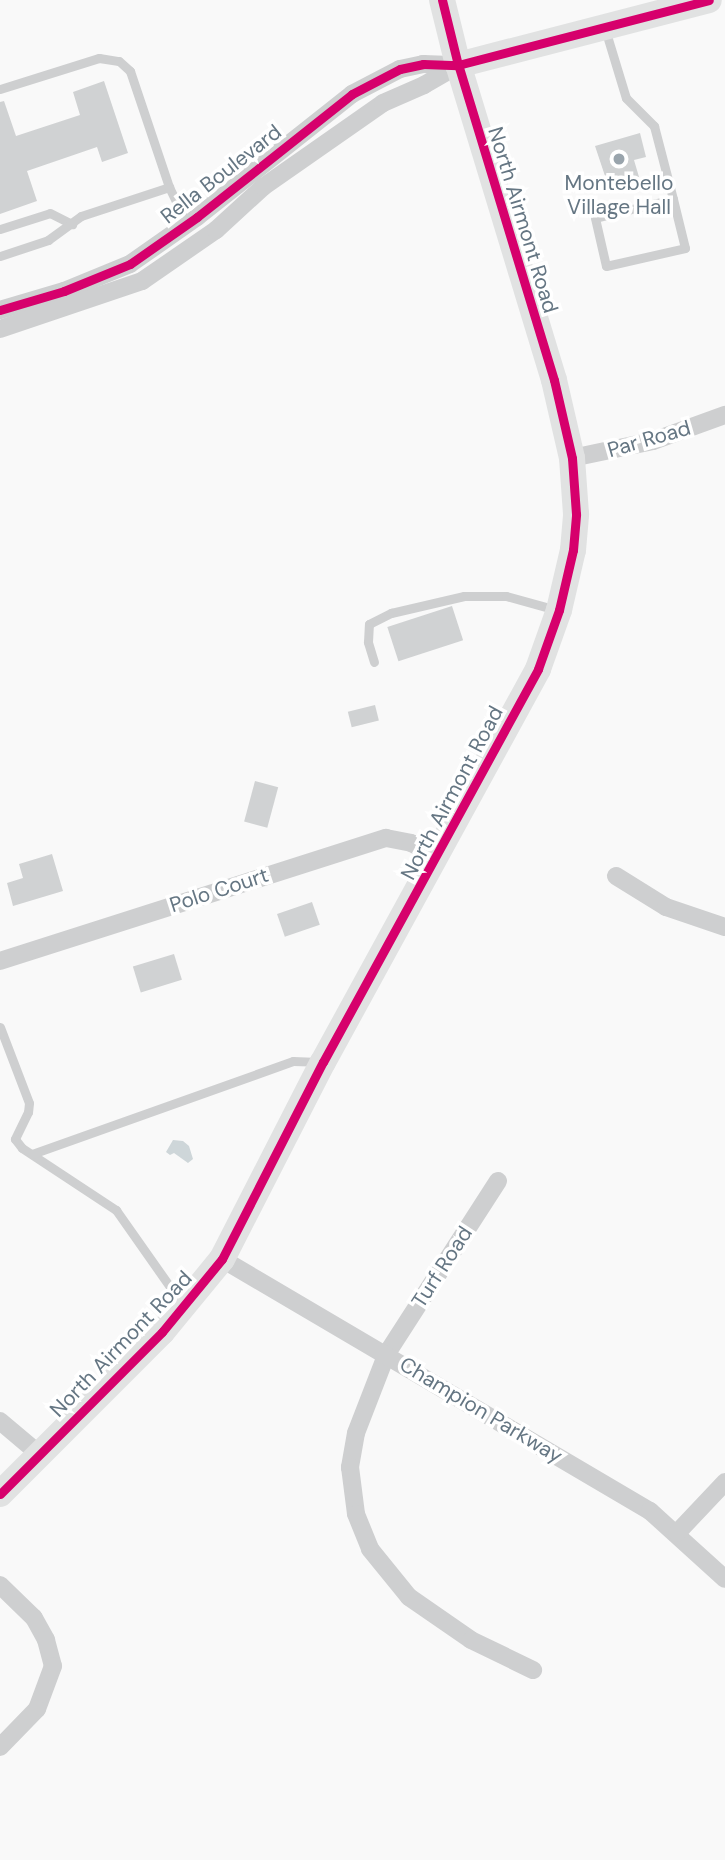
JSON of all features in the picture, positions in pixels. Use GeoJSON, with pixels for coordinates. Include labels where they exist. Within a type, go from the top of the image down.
{"type":"FeatureCollection","features":[{"type":"Feature","properties":{"kind":"street","name":"North Airmont Road"},"geometry":{"type":"LineString","coordinates":[[0,1494],[184,1308],[222,1259],[323,1062],[538,669],[559,610],[573,550],[576,514],[572,457],[554,380],[458,65],[442,0]]}},
{"type":"Feature","properties":{"kind":"street"},"geometry":{"type":"LineString","coordinates":[[458,65],[709,0]]}},
{"type":"Feature","properties":{"kind":"street","name":"Rella Boulevard"},"geometry":{"type":"LineString","coordinates":[[0,329],[142,281],[216,230],[257,180],[352,94],[400,69],[423,65],[458,65]]}},
{"type":"Feature","properties":{"kind":"street","name":"Rella Boulevard"},"geometry":{"type":"LineString","coordinates":[[0,310],[64,291],[134,262],[257,180],[383,103],[424,85],[458,65]]}},
{"type":"Feature","properties":{"kind":"street"},"geometry":{"type":"LineString","coordinates":[[134,262],[142,281]]}},
{"type":"Feature","properties":{"kind":"street","name":"Par Road"},"geometry":{"type":"LineString","coordinates":[[572,457],[653,441],[725,415]]}},
{"type":"Feature","properties":{"kind":"street","name":"Polo Court"},"geometry":{"type":"LineString","coordinates":[[0,961],[386,838],[411,843],[438,856]]}},
{"type":"Feature","properties":{"kind":"street"},"geometry":{"type":"LineString","coordinates":[[615,876],[666,907],[725,927]]}},
{"type":"Feature","properties":{"kind":"street","name":"Turf Road"},"geometry":{"type":"LineString","coordinates":[[498,1181],[387,1353],[356,1433],[350,1467],[356,1514],[370,1549],[409,1597],[471,1640],[533,1670]]}},
{"type":"Feature","properties":{"kind":"street","name":"Champion Parkway"},"geometry":{"type":"LineString","coordinates":[[222,1259],[387,1353],[649,1511],[677,1532],[725,1579]]}},
{"type":"Feature","properties":{"kind":"street"},"geometry":{"type":"LineString","coordinates":[[0,1421],[39,1454]]}},
{"type":"Feature","properties":{"kind":"street"},"geometry":{"type":"LineString","coordinates":[[677,1532],[725,1482]]}},
{"type":"Feature","properties":{"kind":"street"},"geometry":{"type":"LineString","coordinates":[[0,1585],[34,1618],[46,1640],[53,1666],[37,1709],[0,1746]]}},
{"type":"Feature","properties":{"kind":"lane"},"geometry":{"type":"LineString","coordinates":[[604,27],[626,98],[653,126],[673,199],[685,248],[607,267],[595,218],[673,199]]}},
{"type":"Feature","properties":{"kind":"lane"},"geometry":{"type":"LineString","coordinates":[[0,89],[99,58],[119,61],[130,71],[169,187],[187,225]]}},
{"type":"Feature","properties":{"kind":"lane"},"geometry":{"type":"LineString","coordinates":[[0,256],[48,240],[81,216],[169,187]]}},
{"type":"Feature","properties":{"kind":"lane"},"geometry":{"type":"LineString","coordinates":[[0,229],[50,213],[72,224]]}},
{"type":"Feature","properties":{"kind":"lane"},"geometry":{"type":"LineString","coordinates":[[374,662],[368,642],[369,624],[391,613],[464,596],[506,596],[559,610]]}},
{"type":"Feature","properties":{"kind":"lane"},"geometry":{"type":"LineString","coordinates":[[0,1027],[29,1103],[28,1112],[15,1139],[32,1154],[117,1210],[184,1308]]}},
{"type":"Feature","properties":{"kind":"lane"},"geometry":{"type":"LineString","coordinates":[[32,1154],[293,1061],[323,1062]]}},
{"type":"Feature","properties":{"kind":"shaded area"},"geometry":{"type":"Polygon","coordinates":[[[173,1140],[183,1141],[189,1146],[193,1159],[188,1163],[174,1153],[170,1155],[166,1152],[173,1140]]]}},
{"type":"Feature","properties":{"kind":"building"},"geometry":{"type":"Polygon","coordinates":[[[104,81],[128,153],[102,162],[97,147],[27,171],[37,201],[0,214],[0,102],[4,101],[16,136],[80,115],[73,92],[104,81]]]}},
{"type":"Feature","properties":{"kind":"building","name":"Montebello Village Hall"},"geometry":{"type":"Polygon","coordinates":[[[640,133],[646,157],[634,160],[639,177],[608,185],[595,146],[640,133]]]}},
{"type":"Feature","properties":{"kind":"building"},"geometry":{"type":"Polygon","coordinates":[[[452,606],[463,640],[398,661],[387,627],[452,606]]]}},
{"type":"Feature","properties":{"kind":"building"},"geometry":{"type":"Polygon","coordinates":[[[375,705],[379,721],[352,727],[348,712],[375,705]]]}},
{"type":"Feature","properties":{"kind":"building"},"geometry":{"type":"Polygon","coordinates":[[[255,781],[278,787],[267,828],[244,822],[255,781]]]}},
{"type":"Feature","properties":{"kind":"building"},"geometry":{"type":"Polygon","coordinates":[[[52,854],[63,891],[13,906],[7,883],[23,878],[19,864],[52,854]]]}},
{"type":"Feature","properties":{"kind":"building"},"geometry":{"type":"Polygon","coordinates":[[[312,902],[320,925],[285,937],[277,914],[312,902]]]}},
{"type":"Feature","properties":{"kind":"building"},"geometry":{"type":"Polygon","coordinates":[[[174,954],[182,980],[141,992],[133,967],[174,954]]]}},
{"type":"Feature","properties":{"kind":"cycle path"},"geometry":{"type":"LineString","coordinates":[[0,1494],[162,1332],[222,1259],[323,1062],[538,669],[559,610],[573,550],[576,514],[572,458],[554,380],[458,65],[442,0]]}},
{"type":"Feature","properties":{"kind":"cycle path"},"geometry":{"type":"LineString","coordinates":[[0,310],[64,291],[130,264],[197,217],[352,94],[400,69],[423,64],[458,65],[709,0]]}},
{"type":"Feature","properties":{"kind":"place","name":"Montebello Village Hall"},"geometry":{"type":"Point","coordinates":[619,159]}}]}
